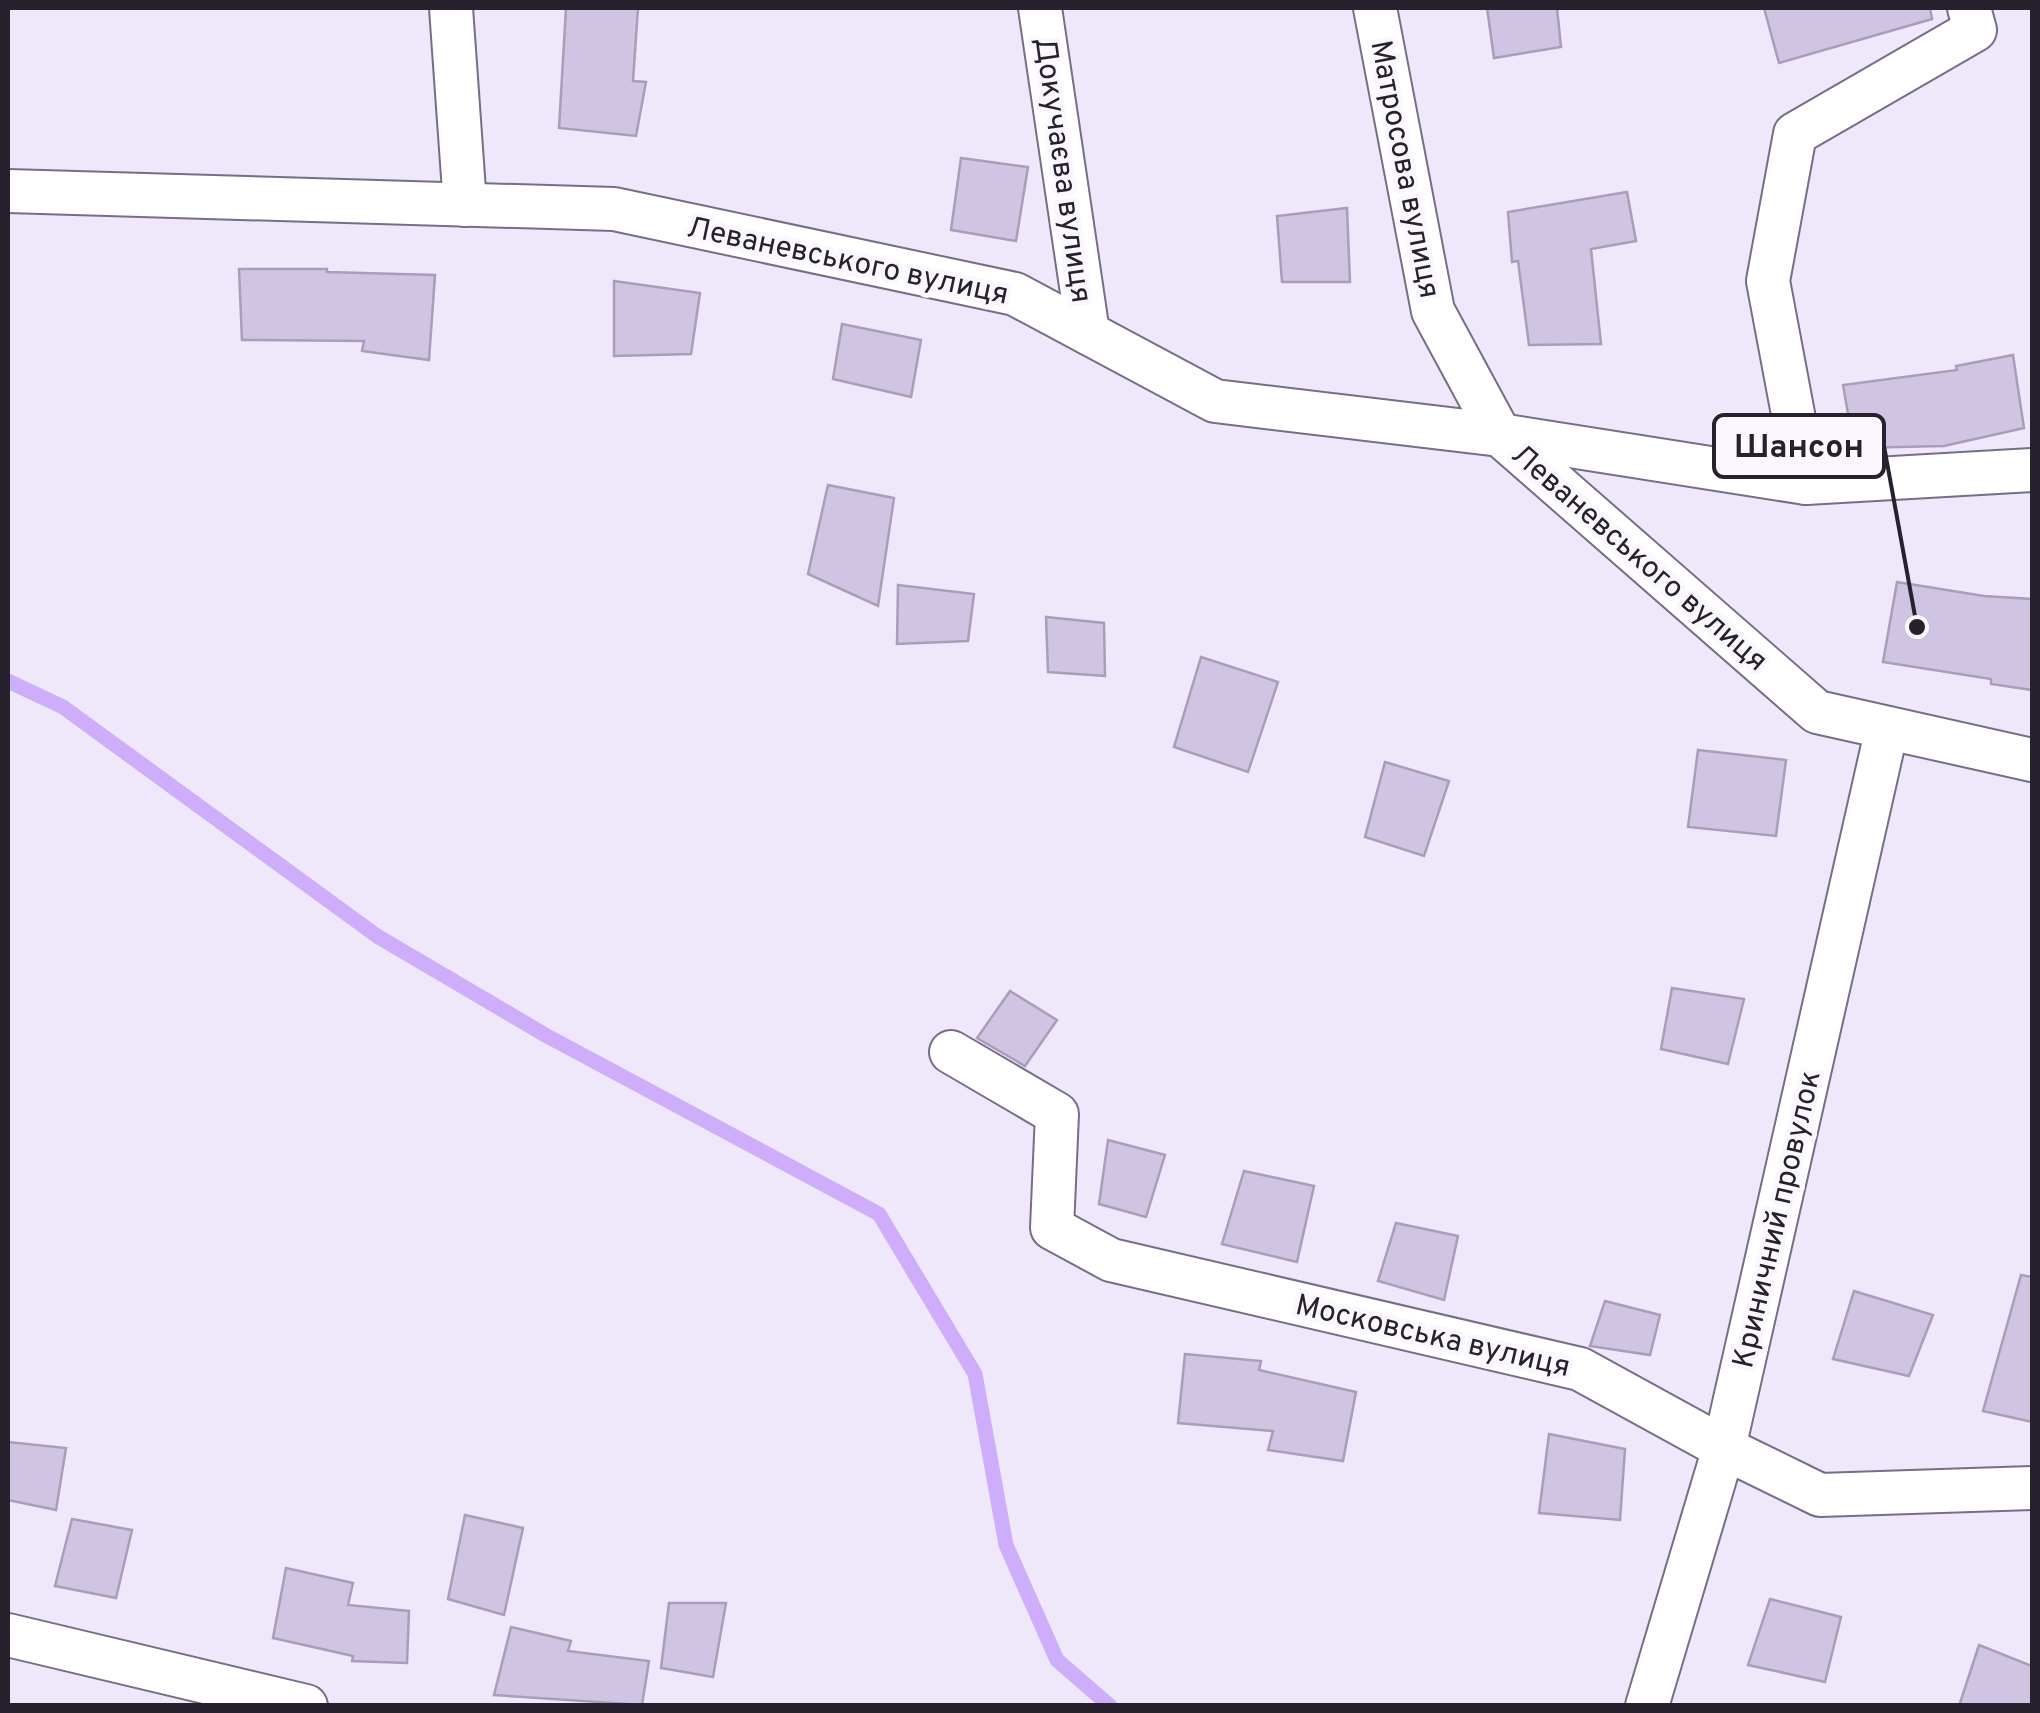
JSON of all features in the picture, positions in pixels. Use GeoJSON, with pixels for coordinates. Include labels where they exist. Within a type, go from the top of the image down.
{"type":"FeatureCollection","features":[{"type":"Feature","properties":{"kind":"street"},"geometry":{"type":"LineString","coordinates":[[451,8],[465,205]]}},
{"type":"Feature","properties":{"kind":"street","name":"Докучаєва вулиця"},"geometry":{"type":"LineString","coordinates":[[1040,8],[1088,333]]}},
{"type":"Feature","properties":{"kind":"street","name":"Матросова вулиця"},"geometry":{"type":"LineString","coordinates":[[1375,8],[1433,310],[1500,435]]}},
{"type":"Feature","properties":{"kind":"street"},"geometry":{"type":"LineString","coordinates":[[1806,483],[1768,281],[1795,134],[1974,30],[1969,8]]}},
{"type":"Feature","properties":{"kind":"street","name":"Леваневського вулиця"},"geometry":{"type":"LineString","coordinates":[[8,192],[614,209],[1014,294],[1216,401],[1500,435],[1817,712],[2032,760]]}},
{"type":"Feature","properties":{"kind":"street"},"geometry":{"type":"LineString","coordinates":[[1500,435],[1806,483],[2032,470]]}},
{"type":"Feature","properties":{"kind":"street","name":"Криничний провулок"},"geometry":{"type":"LineString","coordinates":[[1647,1706],[1724,1448],[1886,728]]}},
{"type":"Feature","properties":{"kind":"street","name":"Московська вулиця"},"geometry":{"type":"LineString","coordinates":[[951,1052],[1057,1114],[1052,1228],[1111,1260],[1580,1369],[1820,1496],[2032,1488]]}},
{"type":"Feature","properties":{"kind":"street"},"geometry":{"type":"LineString","coordinates":[[8,1636],[306,1706]]}},
{"type":"Feature","properties":{"kind":"building"},"geometry":{"type":"Polygon","coordinates":[[[566,8],[638,8],[633,81],[646,82],[636,136],[559,128],[566,8]]]}},
{"type":"Feature","properties":{"kind":"building"},"geometry":{"type":"Polygon","coordinates":[[[1487,8],[1557,8],[1561,47],[1494,58],[1487,8]]]}},
{"type":"Feature","properties":{"kind":"building"},"geometry":{"type":"Polygon","coordinates":[[[1764,8],[1930,8],[1932,19],[1779,63],[1764,8]]]}},
{"type":"Feature","properties":{"kind":"building"},"geometry":{"type":"Polygon","coordinates":[[[961,158],[1028,167],[1016,241],[951,230],[961,158]]]}},
{"type":"Feature","properties":{"kind":"building"},"geometry":{"type":"Polygon","coordinates":[[[1627,192],[1636,241],[1591,249],[1601,344],[1529,345],[1518,261],[1512,262],[1508,212],[1627,192]]]}},
{"type":"Feature","properties":{"kind":"building"},"geometry":{"type":"Polygon","coordinates":[[[1347,208],[1350,282],[1282,282],[1277,216],[1347,208]]]}},
{"type":"Feature","properties":{"kind":"building"},"geometry":{"type":"Polygon","coordinates":[[[239,269],[435,275],[429,360],[362,351],[364,341],[242,340],[239,269]]]}},
{"type":"Feature","properties":{"kind":"building"},"geometry":{"type":"Polygon","coordinates":[[[614,281],[700,293],[691,354],[614,356],[614,281]]]}},
{"type":"Feature","properties":{"kind":"building"},"geometry":{"type":"Polygon","coordinates":[[[842,324],[921,340],[911,397],[833,379],[842,324]]]}},
{"type":"Feature","properties":{"kind":"building"},"geometry":{"type":"Polygon","coordinates":[[[2013,355],[2024,428],[1944,446],[1854,448],[1843,385],[1957,370],[1956,366],[2013,355]]]}},
{"type":"Feature","properties":{"kind":"building"},"geometry":{"type":"Polygon","coordinates":[[[828,485],[894,498],[878,606],[808,574],[828,485]]]}},
{"type":"Feature","properties":{"kind":"building"},"geometry":{"type":"Polygon","coordinates":[[[1897,582],[1984,596],[2032,599],[2032,690],[1991,684],[1991,679],[1883,662],[1897,582]]]}},
{"type":"Feature","properties":{"kind":"building"},"geometry":{"type":"Polygon","coordinates":[[[898,585],[974,594],[968,641],[897,644],[898,585]]]}},
{"type":"Feature","properties":{"kind":"building"},"geometry":{"type":"Polygon","coordinates":[[[1046,617],[1104,623],[1105,676],[1048,672],[1046,617]]]}},
{"type":"Feature","properties":{"kind":"building"},"geometry":{"type":"Polygon","coordinates":[[[1201,657],[1278,682],[1248,772],[1174,747],[1201,657]]]}},
{"type":"Feature","properties":{"kind":"building"},"geometry":{"type":"Polygon","coordinates":[[[1698,750],[1786,760],[1776,836],[1688,827],[1698,750]]]}},
{"type":"Feature","properties":{"kind":"building"},"geometry":{"type":"Polygon","coordinates":[[[1385,762],[1449,781],[1424,856],[1365,837],[1385,762]]]}},
{"type":"Feature","properties":{"kind":"building"},"geometry":{"type":"Polygon","coordinates":[[[1672,988],[1744,999],[1728,1064],[1661,1049],[1672,988]]]}},
{"type":"Feature","properties":{"kind":"building"},"geometry":{"type":"Polygon","coordinates":[[[1010,991],[1057,1020],[1025,1066],[977,1038],[1010,991]]]}},
{"type":"Feature","properties":{"kind":"building"},"geometry":{"type":"Polygon","coordinates":[[[1108,1140],[1165,1155],[1146,1217],[1099,1204],[1108,1140]]]}},
{"type":"Feature","properties":{"kind":"building"},"geometry":{"type":"Polygon","coordinates":[[[1244,1171],[1314,1186],[1297,1262],[1222,1244],[1244,1171]]]}},
{"type":"Feature","properties":{"kind":"building"},"geometry":{"type":"Polygon","coordinates":[[[1396,1223],[1458,1236],[1444,1300],[1378,1281],[1396,1223]]]}},
{"type":"Feature","properties":{"kind":"building"},"geometry":{"type":"Polygon","coordinates":[[[2021,1275],[2032,1277],[2032,1422],[1983,1411],[2021,1275]]]}},
{"type":"Feature","properties":{"kind":"building"},"geometry":{"type":"Polygon","coordinates":[[[1854,1291],[1933,1315],[1909,1376],[1833,1359],[1854,1291]]]}},
{"type":"Feature","properties":{"kind":"building"},"geometry":{"type":"Polygon","coordinates":[[[1605,1301],[1660,1315],[1650,1355],[1590,1346],[1605,1301]]]}},
{"type":"Feature","properties":{"kind":"building"},"geometry":{"type":"Polygon","coordinates":[[[1185,1354],[1261,1361],[1259,1370],[1356,1392],[1343,1461],[1268,1450],[1273,1431],[1178,1423],[1185,1354]]]}},
{"type":"Feature","properties":{"kind":"building"},"geometry":{"type":"Polygon","coordinates":[[[1549,1434],[1625,1449],[1620,1520],[1539,1513],[1549,1434]]]}},
{"type":"Feature","properties":{"kind":"building"},"geometry":{"type":"Polygon","coordinates":[[[8,1442],[66,1448],[56,1510],[8,1500],[8,1442]]]}},
{"type":"Feature","properties":{"kind":"building"},"geometry":{"type":"Polygon","coordinates":[[[465,1515],[523,1528],[504,1615],[448,1599],[465,1515]]]}},
{"type":"Feature","properties":{"kind":"building"},"geometry":{"type":"Polygon","coordinates":[[[72,1519],[132,1530],[116,1598],[55,1586],[72,1519]]]}},
{"type":"Feature","properties":{"kind":"building"},"geometry":{"type":"Polygon","coordinates":[[[286,1568],[353,1583],[348,1605],[409,1611],[407,1663],[352,1661],[353,1656],[273,1638],[286,1568]]]}},
{"type":"Feature","properties":{"kind":"building"},"geometry":{"type":"Polygon","coordinates":[[[1770,1599],[1841,1617],[1825,1682],[1748,1665],[1770,1599]]]}},
{"type":"Feature","properties":{"kind":"building"},"geometry":{"type":"Polygon","coordinates":[[[669,1603],[726,1603],[713,1677],[661,1668],[669,1603]]]}},
{"type":"Feature","properties":{"kind":"building"},"geometry":{"type":"Polygon","coordinates":[[[511,1627],[571,1641],[568,1651],[649,1661],[642,1705],[494,1695],[511,1627]]]}},
{"type":"Feature","properties":{"kind":"building"},"geometry":{"type":"Polygon","coordinates":[[[1979,1645],[2032,1666],[2032,1706],[1959,1706],[1979,1645]]]}},
{"type":"Feature","properties":{"kind":"waterway"},"geometry":{"type":"LineString","coordinates":[[8,681],[63,707],[377,936],[547,1036],[879,1214],[975,1374],[1006,1545],[1057,1660],[1110,1706]]}},
{"type":"Feature","properties":{"kind":"place","name":"Шансон"},"geometry":{"type":"Point","coordinates":[1917,627]}}]}
